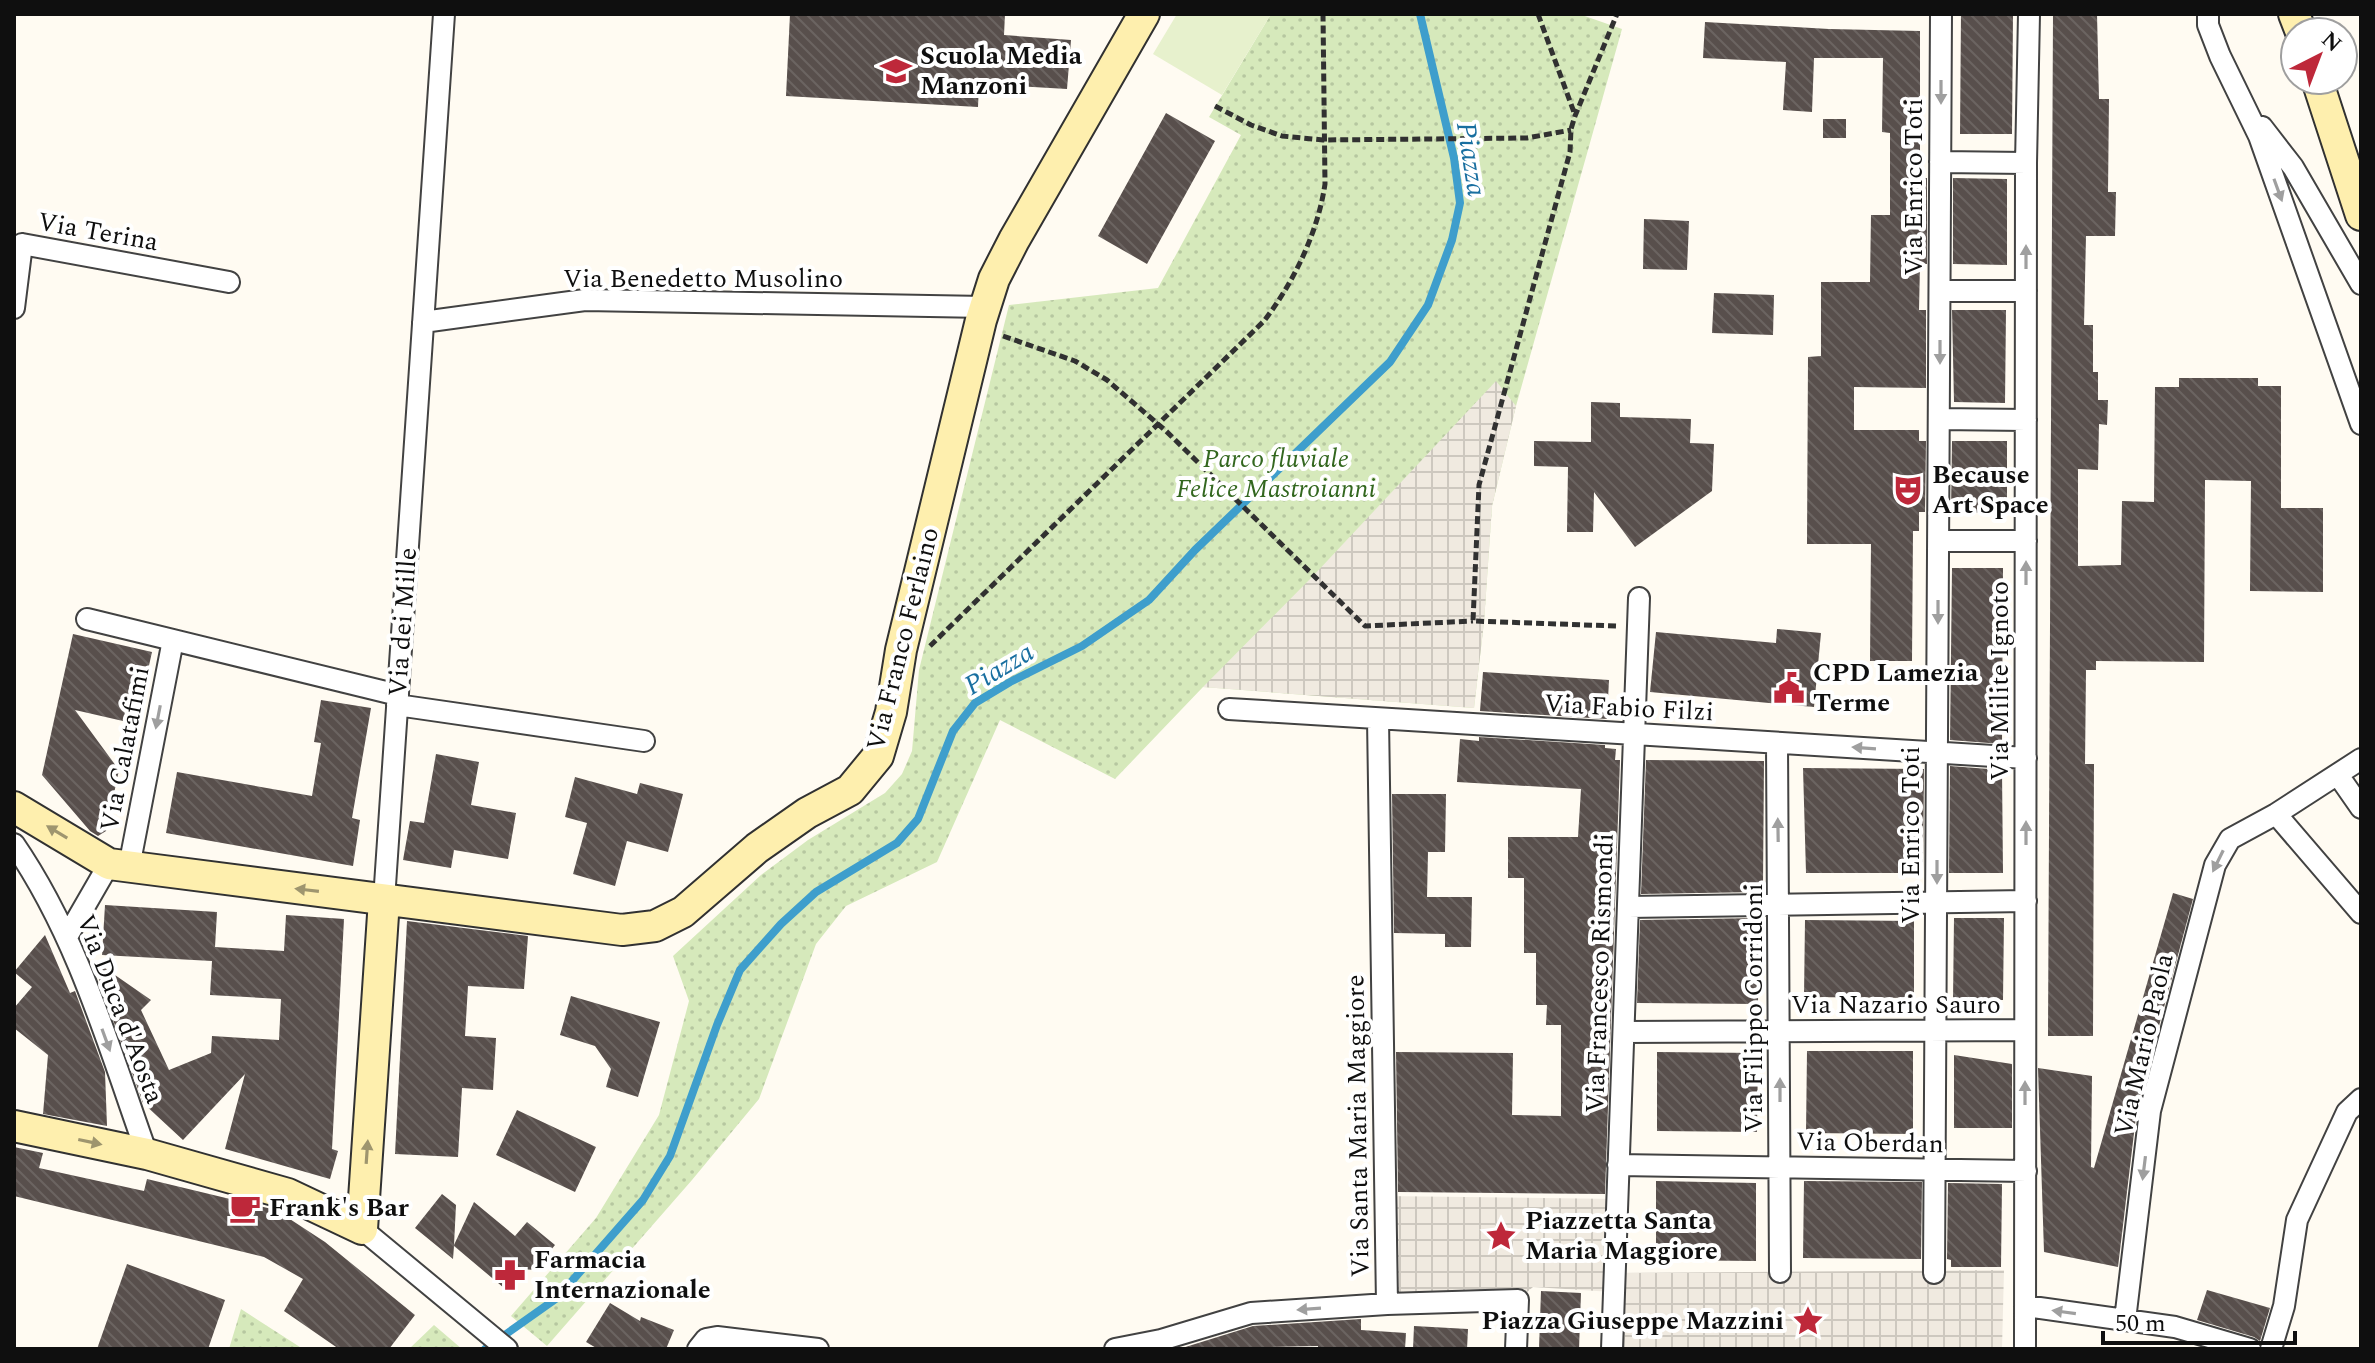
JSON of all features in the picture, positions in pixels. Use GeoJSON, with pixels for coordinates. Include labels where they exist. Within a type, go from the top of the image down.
{"type":"FeatureCollection","features":[{"type":"Feature","properties":{"kind":"main road","name":"Via Franco Ferlaino"},"geometry":{"type":"LineString","coordinates":[[119,865],[622,930],[655,926],[683,912],[757,848],[807,813],[850,790],[878,756],[891,712],[901,650],[994,279],[1144,14]]}},
{"type":"Feature","properties":{"kind":"main road"},"geometry":{"type":"LineString","coordinates":[[2322,96],[2361,215]]}},
{"type":"Feature","properties":{"kind":"main road"},"geometry":{"type":"LineString","coordinates":[[14,807],[119,865]]}},
{"type":"Feature","properties":{"kind":"main road","name":"Via dei Mille"},"geometry":{"type":"LineString","coordinates":[[362,1229],[384,900]]}},
{"type":"Feature","properties":{"kind":"main road"},"geometry":{"type":"LineString","coordinates":[[14,1126],[147,1154],[288,1194],[362,1229]]}},
{"type":"Feature","properties":{"kind":"street","name":"Via dei Mille"},"geometry":{"type":"LineString","coordinates":[[384,900],[444,14]]}},
{"type":"Feature","properties":{"kind":"street","name":"Via Enrico Toti"},"geometry":{"type":"LineString","coordinates":[[1934,1273],[1941,14]]}},
{"type":"Feature","properties":{"kind":"street","name":"Via Milite Ignoto"},"geometry":{"type":"LineString","coordinates":[[2025,1349],[2026,163],[2029,14]]}},
{"type":"Feature","properties":{"kind":"street"},"geometry":{"type":"LineString","coordinates":[[2208,14],[2208,25],[2220,56],[2259,136],[2361,424]]}},
{"type":"Feature","properties":{"kind":"street"},"geometry":{"type":"LineString","coordinates":[[2241,98],[2293,167],[2361,284]]}},
{"type":"Feature","properties":{"kind":"street"},"geometry":{"type":"LineString","coordinates":[[1940,162],[2026,163]]}},
{"type":"Feature","properties":{"kind":"street","name":"Via Terina"},"geometry":{"type":"LineString","coordinates":[[14,308],[22,244],[229,282]]}},
{"type":"Feature","properties":{"kind":"street"},"geometry":{"type":"LineString","coordinates":[[1940,291],[2026,291]]}},
{"type":"Feature","properties":{"kind":"street","name":"Via Benedetto Musolino"},"geometry":{"type":"LineString","coordinates":[[423,322],[585,300],[985,307]]}},
{"type":"Feature","properties":{"kind":"street"},"geometry":{"type":"LineString","coordinates":[[1939,419],[2026,420]]}},
{"type":"Feature","properties":{"kind":"street"},"geometry":{"type":"LineString","coordinates":[[1939,541],[2026,541]]}},
{"type":"Feature","properties":{"kind":"street","name":"Via Francesco Rismondi"},"geometry":{"type":"LineString","coordinates":[[1612,1349],[1639,598]]}},
{"type":"Feature","properties":{"kind":"street","name":"Via Calatafimi"},"geometry":{"type":"LineString","coordinates":[[87,619],[398,700],[644,741]]}},
{"type":"Feature","properties":{"kind":"street","name":"Via Calatafimi"},"geometry":{"type":"LineString","coordinates":[[68,935],[119,865],[173,640]]}},
{"type":"Feature","properties":{"kind":"street","name":"Via Fabio Filzi"},"geometry":{"type":"LineString","coordinates":[[1229,709],[2026,758]]}},
{"type":"Feature","properties":{"kind":"street","name":"Via Santa Maria Maggiore"},"geometry":{"type":"LineString","coordinates":[[1115,1349],[1161,1340],[1251,1313],[1387,1304],[1378,719]]}},
{"type":"Feature","properties":{"kind":"street","name":"Via Filippo Corridoni"},"geometry":{"type":"LineString","coordinates":[[1777,743],[1780,1272]]}},
{"type":"Feature","properties":{"kind":"street","name":"Via Mario Paola"},"geometry":{"type":"LineString","coordinates":[[2125,1320],[2150,1111],[2215,865],[2230,839],[2276,814],[2361,759]]}},
{"type":"Feature","properties":{"kind":"street"},"geometry":{"type":"LineString","coordinates":[[2338,775],[2361,808]]}},
{"type":"Feature","properties":{"kind":"street"},"geometry":{"type":"LineString","coordinates":[[2276,814],[2361,913]]}},
{"type":"Feature","properties":{"kind":"street","name":"Via Duca d'Aosta"},"geometry":{"type":"LineString","coordinates":[[14,844],[33,871],[68,935],[147,1154]]}},
{"type":"Feature","properties":{"kind":"street"},"geometry":{"type":"LineString","coordinates":[[1628,907],[2026,901]]}},
{"type":"Feature","properties":{"kind":"street","name":"Via Nazario Sauro"},"geometry":{"type":"LineString","coordinates":[[1624,1032],[2025,1030]]}},
{"type":"Feature","properties":{"kind":"street"},"geometry":{"type":"LineString","coordinates":[[2271,1349],[2284,1306],[2297,1220],[2347,1112],[2361,1099]]}},
{"type":"Feature","properties":{"kind":"street","name":"Via Oberdan"},"geometry":{"type":"LineString","coordinates":[[1618,1165],[2026,1171]]}},
{"type":"Feature","properties":{"kind":"street"},"geometry":{"type":"LineString","coordinates":[[362,1229],[507,1349]]}},
{"type":"Feature","properties":{"kind":"street"},"geometry":{"type":"LineString","coordinates":[[1387,1304],[1518,1300],[1516,1349]]}},
{"type":"Feature","properties":{"kind":"street"},"geometry":{"type":"LineString","coordinates":[[2026,1306],[2175,1327],[2250,1349]]}},
{"type":"Feature","properties":{"kind":"street"},"geometry":{"type":"LineString","coordinates":[[698,1349],[706,1339],[717,1337],[818,1349]]}},
{"type":"Feature","properties":{"kind":"path"},"geometry":{"type":"LineString","coordinates":[[923,652],[1264,321],[1276,304],[1315,230],[1322,209],[1325,184],[1323,14]]}},
{"type":"Feature","properties":{"kind":"path"},"geometry":{"type":"LineString","coordinates":[[1538,14],[1575,116]]}},
{"type":"Feature","properties":{"kind":"path"},"geometry":{"type":"LineString","coordinates":[[1473,621],[1479,485],[1570,152],[1571,129],[1617,14]]}},
{"type":"Feature","properties":{"kind":"path"},"geometry":{"type":"LineString","coordinates":[[1215,106],[1251,125],[1282,136],[1323,140],[1527,138],[1571,129]]}},
{"type":"Feature","properties":{"kind":"path"},"geometry":{"type":"LineString","coordinates":[[1002,336],[1075,361],[1107,380],[1166,431],[1365,626],[1473,621],[1638,627]]}},
{"type":"Feature","properties":{"kind":"green space"},"geometry":{"type":"Polygon","coordinates":[[[1177,14],[1271,14],[1222,95],[1153,54],[1177,14]]]}},
{"type":"Feature","properties":{"kind":"green space","name":"Parco fluviale Felice Mastroianni"},"geometry":{"type":"Polygon","coordinates":[[[1271,14],[1579,14],[1622,29],[1516,406],[1492,506],[1474,708],[1203,687],[1115,779],[1000,720],[937,862],[846,906],[816,944],[759,1099],[547,1346],[511,1316],[596,1218],[659,1115],[689,1001],[673,956],[761,875],[808,840],[885,793],[902,774],[912,751],[919,670],[1009,305],[1158,288],[1241,135],[1209,117],[1271,14]]]}},
{"type":"Feature","properties":{"kind":"green space"},"geometry":{"type":"Polygon","coordinates":[[[241,1309],[303,1349],[229,1349],[241,1309]]]}},
{"type":"Feature","properties":{"kind":"green space"},"geometry":{"type":"Polygon","coordinates":[[[434,1325],[462,1349],[409,1349],[434,1325]]]}},
{"type":"Feature","properties":{"kind":"shaded area"},"geometry":{"type":"Polygon","coordinates":[[[1496,381],[1516,406],[1492,506],[1474,708],[1203,687],[1313,576],[1496,381]]]}},
{"type":"Feature","properties":{"kind":"shaded area"},"geometry":{"type":"Polygon","coordinates":[[[1385,1196],[1617,1199],[1615,1273],[2004,1270],[2002,1349],[1612,1349],[1613,1292],[1533,1287],[1518,1300],[1387,1304],[1385,1196]]]}},
{"type":"Feature","properties":{"kind":"building"},"geometry":{"type":"Polygon","coordinates":[[[790,14],[1005,14],[1004,35],[1071,40],[1067,89],[979,84],[978,107],[786,96],[790,14]]]}},
{"type":"Feature","properties":{"kind":"building"},"geometry":{"type":"Polygon","coordinates":[[[1961,14],[2013,14],[2012,134],[1960,134],[1961,14]]]}},
{"type":"Feature","properties":{"kind":"building"},"geometry":{"type":"Polygon","coordinates":[[[2053,14],[2097,14],[2099,99],[2109,99],[2108,192],[2116,192],[2115,236],[2086,236],[2084,325],[2093,325],[2093,372],[2098,372],[2098,400],[2108,400],[2107,425],[2099,424],[2098,470],[2078,469],[2078,566],[2121,565],[2122,501],[2154,502],[2155,387],[2179,387],[2179,378],[2258,378],[2258,386],[2281,386],[2281,508],[2323,508],[2323,592],[2250,591],[2251,481],[2205,480],[2204,662],[2096,661],[2096,670],[2086,670],[2085,764],[2094,764],[2093,1036],[2048,1036],[2053,14]]]}},
{"type":"Feature","properties":{"kind":"building"},"geometry":{"type":"Polygon","coordinates":[[[1705,22],[1920,31],[1920,178],[1927,178],[1927,264],[1920,264],[1919,310],[1926,310],[1926,388],[1854,387],[1854,430],[1919,430],[1919,441],[1926,441],[1925,512],[1919,512],[1919,531],[1913,531],[1912,661],[1870,661],[1871,544],[1807,544],[1808,357],[1821,356],[1821,282],[1870,282],[1871,215],[1890,215],[1890,133],[1882,132],[1883,58],[1814,58],[1812,112],[1783,110],[1786,62],[1703,58],[1705,22]]]}},
{"type":"Feature","properties":{"kind":"building"},"geometry":{"type":"Polygon","coordinates":[[[1166,113],[1215,141],[1147,264],[1098,236],[1166,113]]]}},
{"type":"Feature","properties":{"kind":"building"},"geometry":{"type":"Polygon","coordinates":[[[1823,119],[1846,119],[1846,138],[1823,138],[1823,119]]]}},
{"type":"Feature","properties":{"kind":"building"},"geometry":{"type":"Polygon","coordinates":[[[1953,178],[2007,179],[2007,265],[1953,264],[1953,178]]]}},
{"type":"Feature","properties":{"kind":"building"},"geometry":{"type":"Polygon","coordinates":[[[1644,219],[1689,221],[1687,270],[1643,269],[1644,219]]]}},
{"type":"Feature","properties":{"kind":"building"},"geometry":{"type":"Polygon","coordinates":[[[1714,293],[1774,295],[1773,335],[1712,333],[1714,293]]]}},
{"type":"Feature","properties":{"kind":"building"},"geometry":{"type":"Polygon","coordinates":[[[1952,310],[2006,310],[2005,403],[1954,402],[1952,310]]]}},
{"type":"Feature","properties":{"kind":"building"},"geometry":{"type":"Polygon","coordinates":[[[1591,402],[1620,403],[1620,417],[1691,419],[1690,443],[1714,444],[1712,491],[1635,547],[1594,492],[1593,532],[1567,532],[1568,467],[1534,466],[1534,441],[1591,442],[1591,402]]]}},
{"type":"Feature","properties":{"kind":"building"},"geometry":{"type":"Polygon","coordinates":[[[1952,441],[2007,441],[2007,513],[1951,512],[1952,441]]]}},
{"type":"Feature","properties":{"kind":"building"},"geometry":{"type":"Polygon","coordinates":[[[1952,568],[2003,568],[2002,744],[1950,740],[1952,568]]]}},
{"type":"Feature","properties":{"kind":"building"},"geometry":{"type":"Polygon","coordinates":[[[1777,629],[1821,633],[1814,707],[1650,692],[1656,632],[1776,643],[1777,629]]]}},
{"type":"Feature","properties":{"kind":"building"},"geometry":{"type":"Polygon","coordinates":[[[73,634],[152,652],[136,724],[75,710],[119,770],[106,831],[98,836],[90,831],[42,775],[73,634]]]}},
{"type":"Feature","properties":{"kind":"building"},"geometry":{"type":"Polygon","coordinates":[[[1483,672],[1609,680],[1607,719],[1480,711],[1483,672]]]}},
{"type":"Feature","properties":{"kind":"building"},"geometry":{"type":"Polygon","coordinates":[[[321,700],[371,708],[352,818],[360,820],[353,866],[166,833],[177,772],[312,796],[321,743],[314,742],[321,700]]]}},
{"type":"Feature","properties":{"kind":"building"},"geometry":{"type":"Polygon","coordinates":[[[1479,737],[1605,745],[1605,748],[1616,749],[1615,760],[1620,760],[1605,1194],[1398,1192],[1396,1052],[1513,1053],[1512,1115],[1561,1116],[1561,1025],[1546,1025],[1547,1005],[1536,1005],[1536,953],[1524,953],[1524,878],[1508,878],[1508,837],[1578,837],[1581,789],[1457,782],[1460,739],[1479,741],[1479,737]]]}},
{"type":"Feature","properties":{"kind":"building"},"geometry":{"type":"Polygon","coordinates":[[[436,754],[479,762],[471,805],[516,813],[508,859],[454,850],[451,868],[403,860],[410,821],[424,823],[436,754]]]}},
{"type":"Feature","properties":{"kind":"building"},"geometry":{"type":"Polygon","coordinates":[[[1646,760],[1764,761],[1763,885],[1759,885],[1759,892],[1641,894],[1646,760]]]}},
{"type":"Feature","properties":{"kind":"building"},"geometry":{"type":"Polygon","coordinates":[[[1950,766],[2002,770],[2003,873],[1949,873],[1950,766]]]}},
{"type":"Feature","properties":{"kind":"building"},"geometry":{"type":"Polygon","coordinates":[[[1803,768],[1924,769],[1923,873],[1806,873],[1803,768]]]}},
{"type":"Feature","properties":{"kind":"building"},"geometry":{"type":"Polygon","coordinates":[[[575,777],[637,794],[640,783],[683,794],[668,852],[627,841],[615,886],[573,874],[587,823],[565,817],[575,777]]]}},
{"type":"Feature","properties":{"kind":"building"},"geometry":{"type":"Polygon","coordinates":[[[1392,794],[1446,794],[1445,852],[1428,852],[1427,897],[1472,897],[1471,947],[1445,947],[1445,934],[1394,933],[1392,794]]]}},
{"type":"Feature","properties":{"kind":"building"},"geometry":{"type":"Polygon","coordinates":[[[2173,893],[2193,899],[2137,1108],[2118,1267],[2044,1252],[2038,1068],[2092,1076],[2091,1167],[2094,1168],[2173,893]]]}},
{"type":"Feature","properties":{"kind":"building"},"geometry":{"type":"Polygon","coordinates":[[[105,905],[217,912],[215,947],[284,951],[286,915],[344,919],[332,1149],[338,1151],[330,1179],[225,1149],[245,1074],[183,1140],[143,1103],[99,981],[102,966],[151,1000],[141,1010],[169,1070],[211,1053],[212,1036],[279,1040],[281,999],[210,995],[212,961],[102,955],[105,905]]]}},
{"type":"Feature","properties":{"kind":"building"},"geometry":{"type":"Polygon","coordinates":[[[1759,918],[1758,1004],[1637,1003],[1640,920],[1759,918]]]}},
{"type":"Feature","properties":{"kind":"building"},"geometry":{"type":"Polygon","coordinates":[[[1954,918],[2004,918],[2003,1000],[1953,1000],[1954,918]]]}},
{"type":"Feature","properties":{"kind":"building"},"geometry":{"type":"Polygon","coordinates":[[[1805,920],[1914,921],[1914,998],[1804,997],[1805,920]]]}},
{"type":"Feature","properties":{"kind":"building"},"geometry":{"type":"Polygon","coordinates":[[[407,921],[528,936],[524,989],[468,986],[465,1036],[496,1038],[493,1090],[462,1088],[458,1157],[395,1154],[407,921]]]}},
{"type":"Feature","properties":{"kind":"building"},"geometry":{"type":"Polygon","coordinates":[[[45,935],[70,993],[75,991],[105,1072],[107,1126],[43,1114],[48,1055],[14,1028],[14,1008],[32,987],[14,972],[45,935]]]}},
{"type":"Feature","properties":{"kind":"building"},"geometry":{"type":"Polygon","coordinates":[[[571,996],[660,1022],[638,1097],[606,1087],[611,1069],[595,1046],[560,1035],[571,996]]]}},
{"type":"Feature","properties":{"kind":"building"},"geometry":{"type":"Polygon","coordinates":[[[1807,1051],[1913,1051],[1913,1134],[1806,1133],[1807,1051]]]}},
{"type":"Feature","properties":{"kind":"building"},"geometry":{"type":"Polygon","coordinates":[[[1657,1052],[1758,1053],[1757,1132],[1657,1131],[1657,1052]]]}},
{"type":"Feature","properties":{"kind":"building"},"geometry":{"type":"Polygon","coordinates":[[[1954,1055],[2012,1064],[2012,1128],[1954,1128],[1954,1055]]]}},
{"type":"Feature","properties":{"kind":"building"},"geometry":{"type":"Polygon","coordinates":[[[517,1110],[596,1147],[575,1192],[496,1155],[517,1110]]]}},
{"type":"Feature","properties":{"kind":"building"},"geometry":{"type":"Polygon","coordinates":[[[14,1147],[43,1153],[39,1168],[144,1191],[147,1179],[276,1210],[325,1242],[415,1315],[389,1349],[339,1349],[284,1311],[303,1279],[264,1257],[14,1196],[14,1147]]]}},
{"type":"Feature","properties":{"kind":"building"},"geometry":{"type":"Polygon","coordinates":[[[1656,1181],[1756,1183],[1756,1261],[1656,1260],[1656,1181]]]}},
{"type":"Feature","properties":{"kind":"building"},"geometry":{"type":"Polygon","coordinates":[[[1804,1181],[1922,1182],[1921,1259],[1803,1258],[1804,1181]]]}},
{"type":"Feature","properties":{"kind":"building"},"geometry":{"type":"Polygon","coordinates":[[[1948,1183],[2002,1184],[2001,1267],[1951,1267],[1951,1260],[1947,1259],[1948,1183]]]}},
{"type":"Feature","properties":{"kind":"building"},"geometry":{"type":"Polygon","coordinates":[[[442,1194],[456,1205],[454,1245],[474,1202],[515,1236],[527,1222],[555,1245],[535,1270],[520,1269],[504,1288],[454,1246],[453,1259],[415,1228],[442,1194]]]}},
{"type":"Feature","properties":{"kind":"building"},"geometry":{"type":"Polygon","coordinates":[[[127,1264],[225,1300],[208,1349],[97,1349],[127,1264]]]}},
{"type":"Feature","properties":{"kind":"building"},"geometry":{"type":"Polygon","coordinates":[[[2207,1290],[2270,1308],[2260,1341],[2197,1320],[2207,1290]]]}},
{"type":"Feature","properties":{"kind":"building"},"geometry":{"type":"Polygon","coordinates":[[[1541,1291],[1581,1293],[1579,1349],[1539,1349],[1541,1291]]]}},
{"type":"Feature","properties":{"kind":"building"},"geometry":{"type":"Polygon","coordinates":[[[610,1303],[640,1321],[641,1317],[674,1330],[666,1349],[598,1349],[586,1342],[610,1303]]]}},
{"type":"Feature","properties":{"kind":"building"},"geometry":{"type":"Polygon","coordinates":[[[1361,1319],[1361,1330],[1406,1333],[1405,1349],[1318,1349],[1318,1346],[1179,1349],[1253,1326],[1361,1319]]]}},
{"type":"Feature","properties":{"kind":"building"},"geometry":{"type":"Polygon","coordinates":[[[1414,1326],[1468,1329],[1467,1349],[1413,1349],[1414,1326]]]}},
{"type":"Feature","properties":{"kind":"waterway","name":"Piazza"},"geometry":{"type":"LineString","coordinates":[[485,1349],[557,1298],[643,1200],[670,1156],[740,970],[781,924],[816,892],[897,843],[918,819],[953,731],[975,703],[1082,646],[1149,600],[1195,550],[1390,362],[1428,305],[1452,240],[1460,203],[1454,158],[1420,14]]}},
{"type":"Feature","properties":{"kind":"place","name":"Scuola Media Manzoni"},"geometry":{"type":"Point","coordinates":[896,71]}},
{"type":"Feature","properties":{"kind":"place","name":"Because Art Space"},"geometry":{"type":"Point","coordinates":[1908,490]}},
{"type":"Feature","properties":{"kind":"place","name":"CPD Lamezia Terme"},"geometry":{"type":"Point","coordinates":[1789,688]}},
{"type":"Feature","properties":{"kind":"place","name":"Frank's Bar"},"geometry":{"type":"Point","coordinates":[245,1208]}},
{"type":"Feature","properties":{"kind":"place","name":"Piazzetta Santa Maria Maggiore"},"geometry":{"type":"Point","coordinates":[1501,1236]}},
{"type":"Feature","properties":{"kind":"place","name":"Farmacia Internazionale"},"geometry":{"type":"Point","coordinates":[510,1275]}},
{"type":"Feature","properties":{"kind":"place","name":"Piazza Giuseppe Mazzini"},"geometry":{"type":"Point","coordinates":[1808,1321]}}]}
